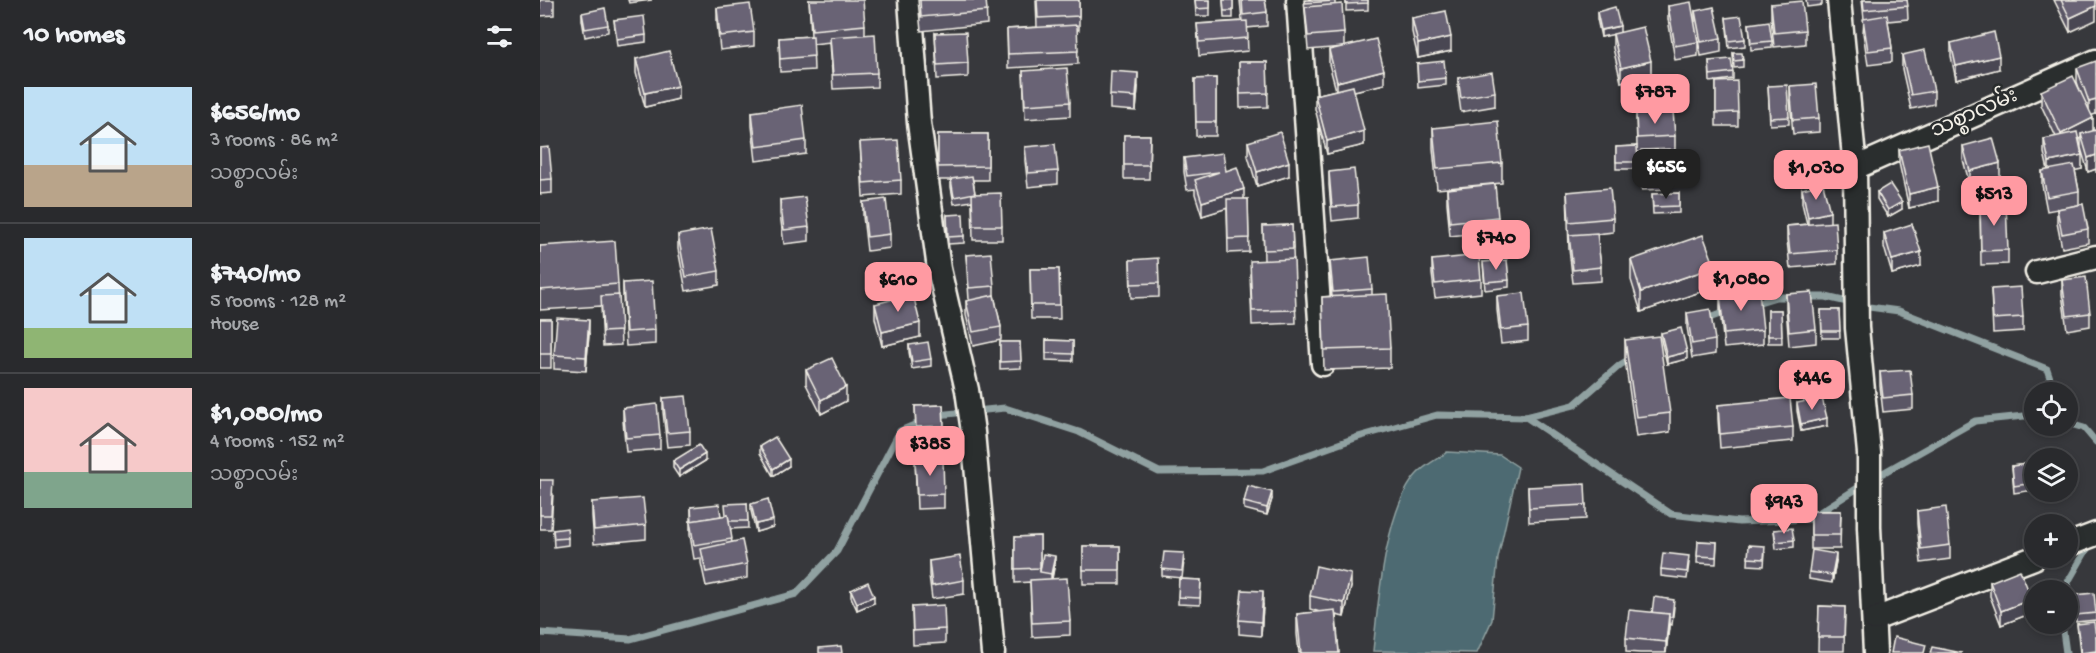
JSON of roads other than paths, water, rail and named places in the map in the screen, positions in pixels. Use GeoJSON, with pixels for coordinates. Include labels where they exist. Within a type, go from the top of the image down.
{"type":"FeatureCollection","features":[{"type":"Feature","properties":{"kind":"street"},"geometry":{"type":"LineString","coordinates":[[910,0],[919,123],[939,269],[967,390],[973,432],[993,653]]}},
{"type":"Feature","properties":{"kind":"street"},"geometry":{"type":"LineString","coordinates":[[1298,0],[1323,364]]}},
{"type":"Feature","properties":{"kind":"street"},"geometry":{"type":"LineString","coordinates":[[1839,0],[1855,168],[1857,328],[1869,453],[1869,528],[1875,653]]}},
{"type":"Feature","properties":{"kind":"street","name":"သစ္စာလမ်း"},"geometry":{"type":"LineString","coordinates":[[1855,168],[2096,61]]}},
{"type":"Feature","properties":{"kind":"street"},"geometry":{"type":"LineString","coordinates":[[2037,272],[2096,257]]}},
{"type":"Feature","properties":{"kind":"street"},"geometry":{"type":"LineString","coordinates":[[2078,541],[2096,534]]}},
{"type":"Feature","properties":{"kind":"street"},"geometry":{"type":"LineString","coordinates":[[1875,619],[2024,562]]}},
{"type":"Feature","properties":{"kind":"water"},"geometry":{"type":"Polygon","coordinates":[[[1447,452],[1500,455],[1518,467],[1498,558],[1492,620],[1477,653],[1373,651],[1385,558],[1397,509],[1406,489],[1417,474],[1447,452]]]}},
{"type":"Feature","properties":{"kind":"waterway"},"geometry":{"type":"LineString","coordinates":[[1753,304],[1776,297],[1794,297]]}},
{"type":"Feature","properties":{"kind":"waterway"},"geometry":{"type":"LineString","coordinates":[[1806,297],[1826,297],[1899,311],[2047,369],[2051,382]]}},
{"type":"Feature","properties":{"kind":"waterway"},"geometry":{"type":"LineString","coordinates":[[1704,320],[1728,311]]}},
{"type":"Feature","properties":{"kind":"waterway"},"geometry":{"type":"LineString","coordinates":[[1526,417],[1574,405],[1620,365],[1633,357]]}},
{"type":"Feature","properties":{"kind":"waterway"},"geometry":{"type":"LineString","coordinates":[[937,415],[1005,408],[1079,432],[1159,472],[1263,471],[1358,437],[1437,415],[1526,417],[1671,514],[1739,522],[1809,519],[1864,484]]}},
{"type":"Feature","properties":{"kind":"waterway"},"geometry":{"type":"LineString","coordinates":[[1874,478],[1975,421],[2024,416]]}},
{"type":"Feature","properties":{"kind":"waterway"},"geometry":{"type":"LineString","coordinates":[[540,633],[630,639],[796,594],[837,551],[900,431],[924,421]]}},
{"type":"Feature","properties":{"kind":"waterway"},"geometry":{"type":"LineString","coordinates":[[2078,426],[2084,428],[2096,442]]}},
{"type":"Feature","properties":{"kind":"waterway"},"geometry":{"type":"LineString","coordinates":[[2069,580],[2091,542]]}},
{"type":"Feature","properties":{"kind":"waterway"},"geometry":{"type":"LineString","coordinates":[[2063,634],[2066,653]]}}]}
